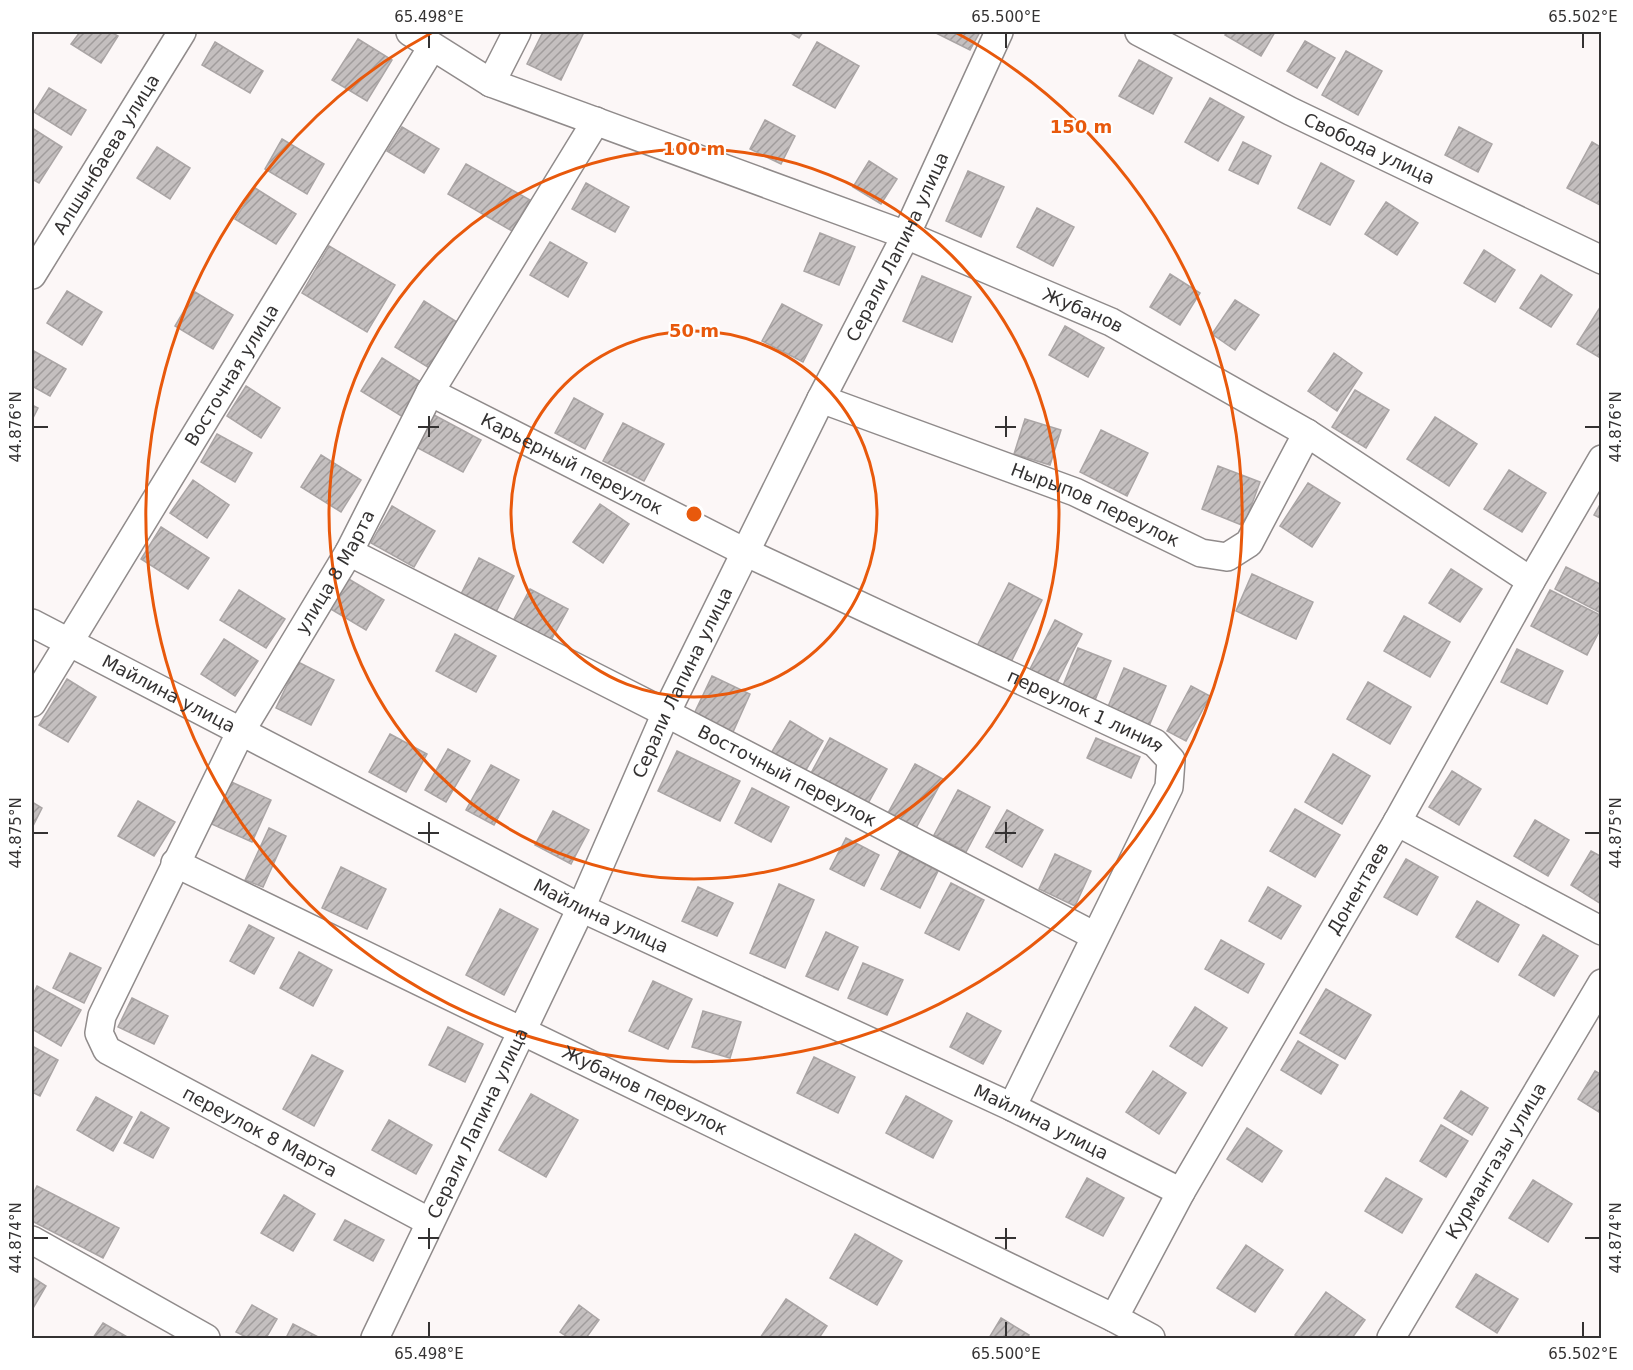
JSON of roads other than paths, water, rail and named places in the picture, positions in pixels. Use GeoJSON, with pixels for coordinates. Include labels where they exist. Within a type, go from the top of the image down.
{"type":"FeatureCollection","features":[{"type":"Feature","properties":{"kind":"street","name":"Алшынбаева улица"},"geometry":{"type":"LineString","coordinates":[[32,275],[182,32]]}},
{"type":"Feature","properties":{"kind":"street","name":"Жубанов"},"geometry":{"type":"LineString","coordinates":[[410,32],[432,48],[491,83],[906,235],[1111,322],[1307,433],[1531,581]]}},
{"type":"Feature","properties":{"kind":"street"},"geometry":{"type":"LineString","coordinates":[[491,83],[517,32]]}},
{"type":"Feature","properties":{"kind":"street","name":"Серали Лапина улица"},"geometry":{"type":"LineString","coordinates":[[375,1338],[581,908],[666,713],[821,399],[906,235],[999,32]]}},
{"type":"Feature","properties":{"kind":"street","name":"Свобода улица"},"geometry":{"type":"LineString","coordinates":[[1139,32],[1290,111],[1602,260]]}},
{"type":"Feature","properties":{"kind":"street","name":"Восточная улица"},"geometry":{"type":"LineString","coordinates":[[32,703],[432,48]]}},
{"type":"Feature","properties":{"kind":"street","name":"улица 8 Марта"},"geometry":{"type":"LineString","coordinates":[[99,1033],[102,1016],[241,731],[349,552],[430,392],[596,121]]}},
{"type":"Feature","properties":{"kind":"street","name":"Карьерный переулок"},"geometry":{"type":"LineString","coordinates":[[430,392],[745,552]]}},
{"type":"Feature","properties":{"kind":"street","name":"Нырыпов переулок"},"geometry":{"type":"LineString","coordinates":[[821,399],[1075,492],[1201,553],[1227,557],[1249,543],[1307,433]]}},
{"type":"Feature","properties":{"kind":"street","name":"Донентаев"},"geometry":{"type":"LineString","coordinates":[[1114,1318],[1181,1192],[1397,822],[1531,581],[1602,459]]}},
{"type":"Feature","properties":{"kind":"street","name":"Восточный переулок"},"geometry":{"type":"LineString","coordinates":[[349,552],[666,713],[1095,936]]}},
{"type":"Feature","properties":{"kind":"street","name":"переулок 1 линия"},"geometry":{"type":"LineString","coordinates":[[745,552],[1155,743],[1171,760],[1169,787],[1012,1107]]}},
{"type":"Feature","properties":{"kind":"street","name":"Майлина улица"},"geometry":{"type":"LineString","coordinates":[[32,623],[581,908],[1012,1107],[1181,1192]]}},
{"type":"Feature","properties":{"kind":"street"},"geometry":{"type":"LineString","coordinates":[[1397,822],[1602,932]]}},
{"type":"Feature","properties":{"kind":"street","name":"Жубанов переулок"},"geometry":{"type":"LineString","coordinates":[[176,863],[1114,1318]]}},
{"type":"Feature","properties":{"kind":"street","name":"Курмангазы улица"},"geometry":{"type":"LineString","coordinates":[[1391,1338],[1602,983]]}},
{"type":"Feature","properties":{"kind":"street","name":"переулок 8 Марта"},"geometry":{"type":"LineString","coordinates":[[99,1033],[107,1050],[430,1222]]}},
{"type":"Feature","properties":{"kind":"street"},"geometry":{"type":"LineString","coordinates":[[32,1240],[206,1338]]}},
{"type":"Feature","properties":{"kind":"street"},"geometry":{"type":"LineString","coordinates":[[1114,1318],[1151,1338]]}}]}
